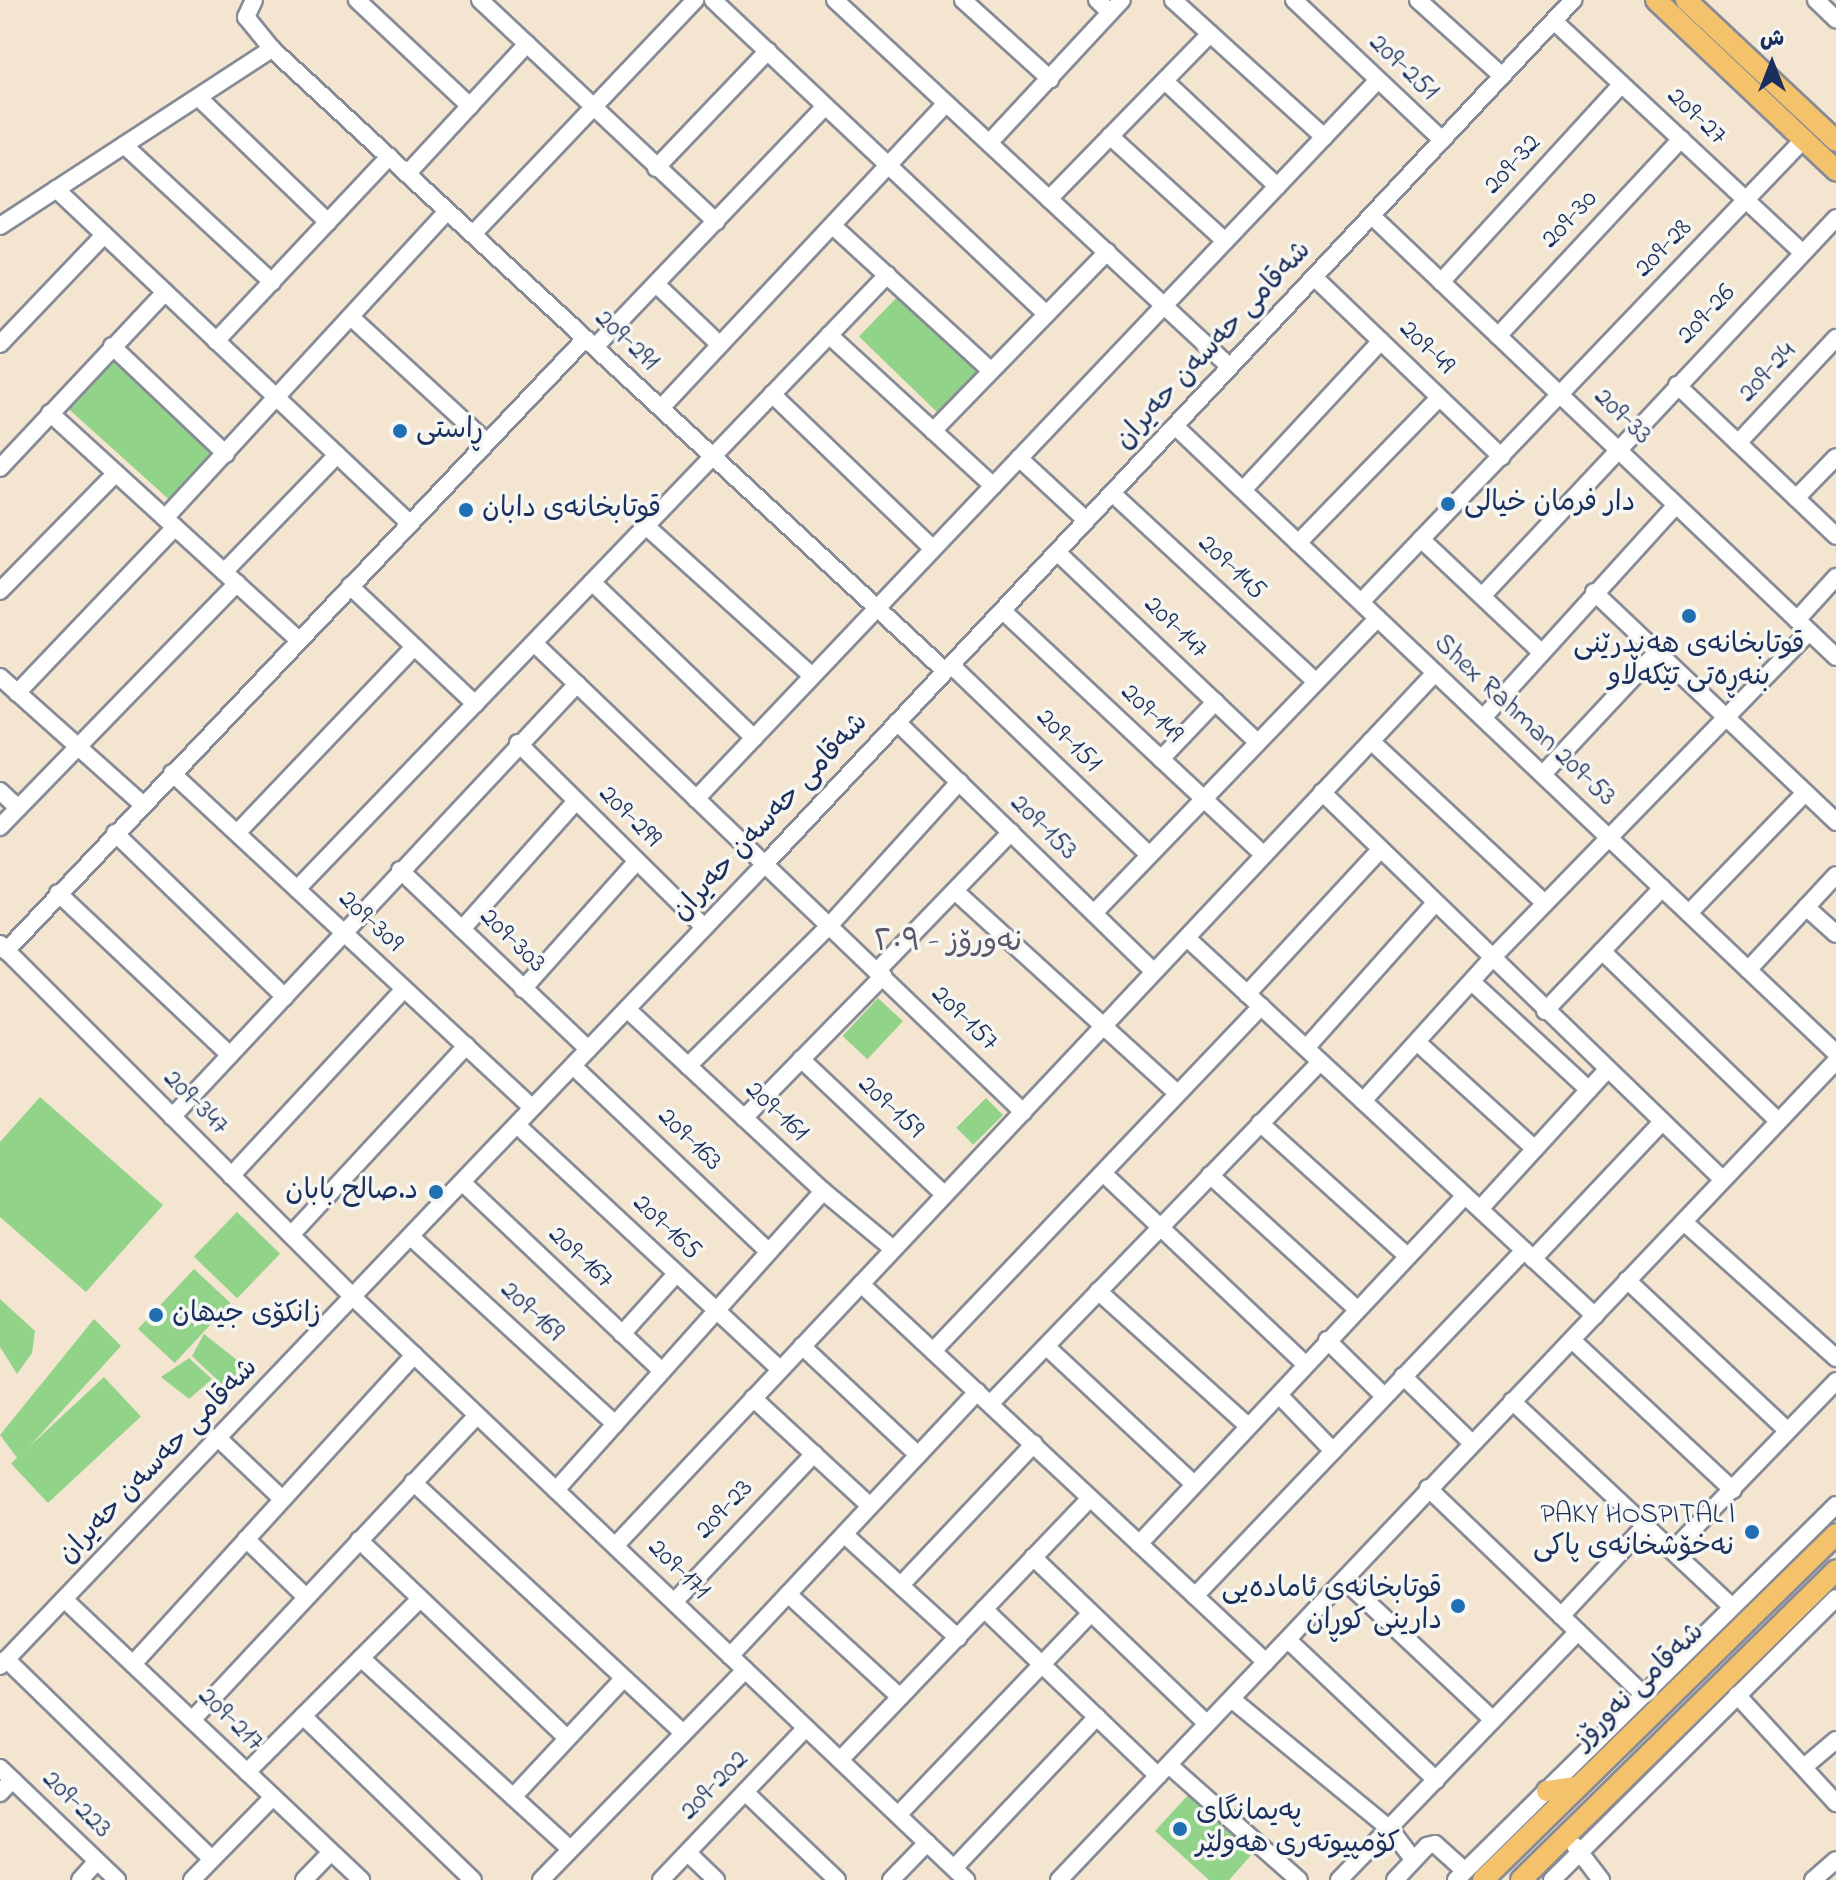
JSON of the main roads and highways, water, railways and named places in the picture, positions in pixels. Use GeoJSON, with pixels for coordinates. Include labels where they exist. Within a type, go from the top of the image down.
{"type":"FeatureCollection","features":[{"type":"Feature","properties":{"kind":"main road"},"geometry":{"type":"LineString","coordinates":[[1656,0],[1836,170]]}},
{"type":"Feature","properties":{"kind":"main road"},"geometry":{"type":"LineString","coordinates":[[1686,0],[1833,134]]}},
{"type":"Feature","properties":{"kind":"main road","name":"شەقامی نەورۆز"},"geometry":{"type":"LineString","coordinates":[[1468,1877],[1576,1787],[1836,1534]]}},
{"type":"Feature","properties":{"kind":"main road","name":"شەقامی نەورۆز"},"geometry":{"type":"LineString","coordinates":[[1521,1880],[1836,1570]]}},
{"type":"Feature","properties":{"kind":"main road"},"geometry":{"type":"LineString","coordinates":[[1547,1791],[1576,1787]]}},
{"type":"Feature","properties":{"kind":"place","name":"ڕاستی"},"geometry":{"type":"Point","coordinates":[400,431]}},
{"type":"Feature","properties":{"kind":"place","name":"دار فرمان خیالی"},"geometry":{"type":"Point","coordinates":[1448,504]}},
{"type":"Feature","properties":{"kind":"place","name":"قوتابخانەی دابان"},"geometry":{"type":"Point","coordinates":[466,510]}},
{"type":"Feature","properties":{"kind":"place","name":"قوتابخانەی هەندرێنی بنەڕەتی تێکەڵاو"},"geometry":{"type":"Point","coordinates":[1689,616]}},
{"type":"Feature","properties":{"kind":"place","name":"د.صالح بابان"},"geometry":{"type":"Point","coordinates":[436,1192]}},
{"type":"Feature","properties":{"kind":"place","name":"زانکۆی جیھان"},"geometry":{"type":"Point","coordinates":[156,1315]}},
{"type":"Feature","properties":{"kind":"place","name":"PAKY HOSPITAL | نەخۆشخانەی پاکی"},"geometry":{"type":"Point","coordinates":[1752,1532]}},
{"type":"Feature","properties":{"kind":"place","name":"قوتابخانەی ئامادەیی دارینی کوڕان"},"geometry":{"type":"Point","coordinates":[1458,1606]}},
{"type":"Feature","properties":{"kind":"place","name":"پەیمانگای کۆمپیوتەری هەولێر"},"geometry":{"type":"Point","coordinates":[1180,1829]}},
{"type":"Feature","properties":{"kind":"district","name":"نەورۆز - ٢٠٩"},"geometry":{"type":"Point","coordinates":[948,943]}}]}
